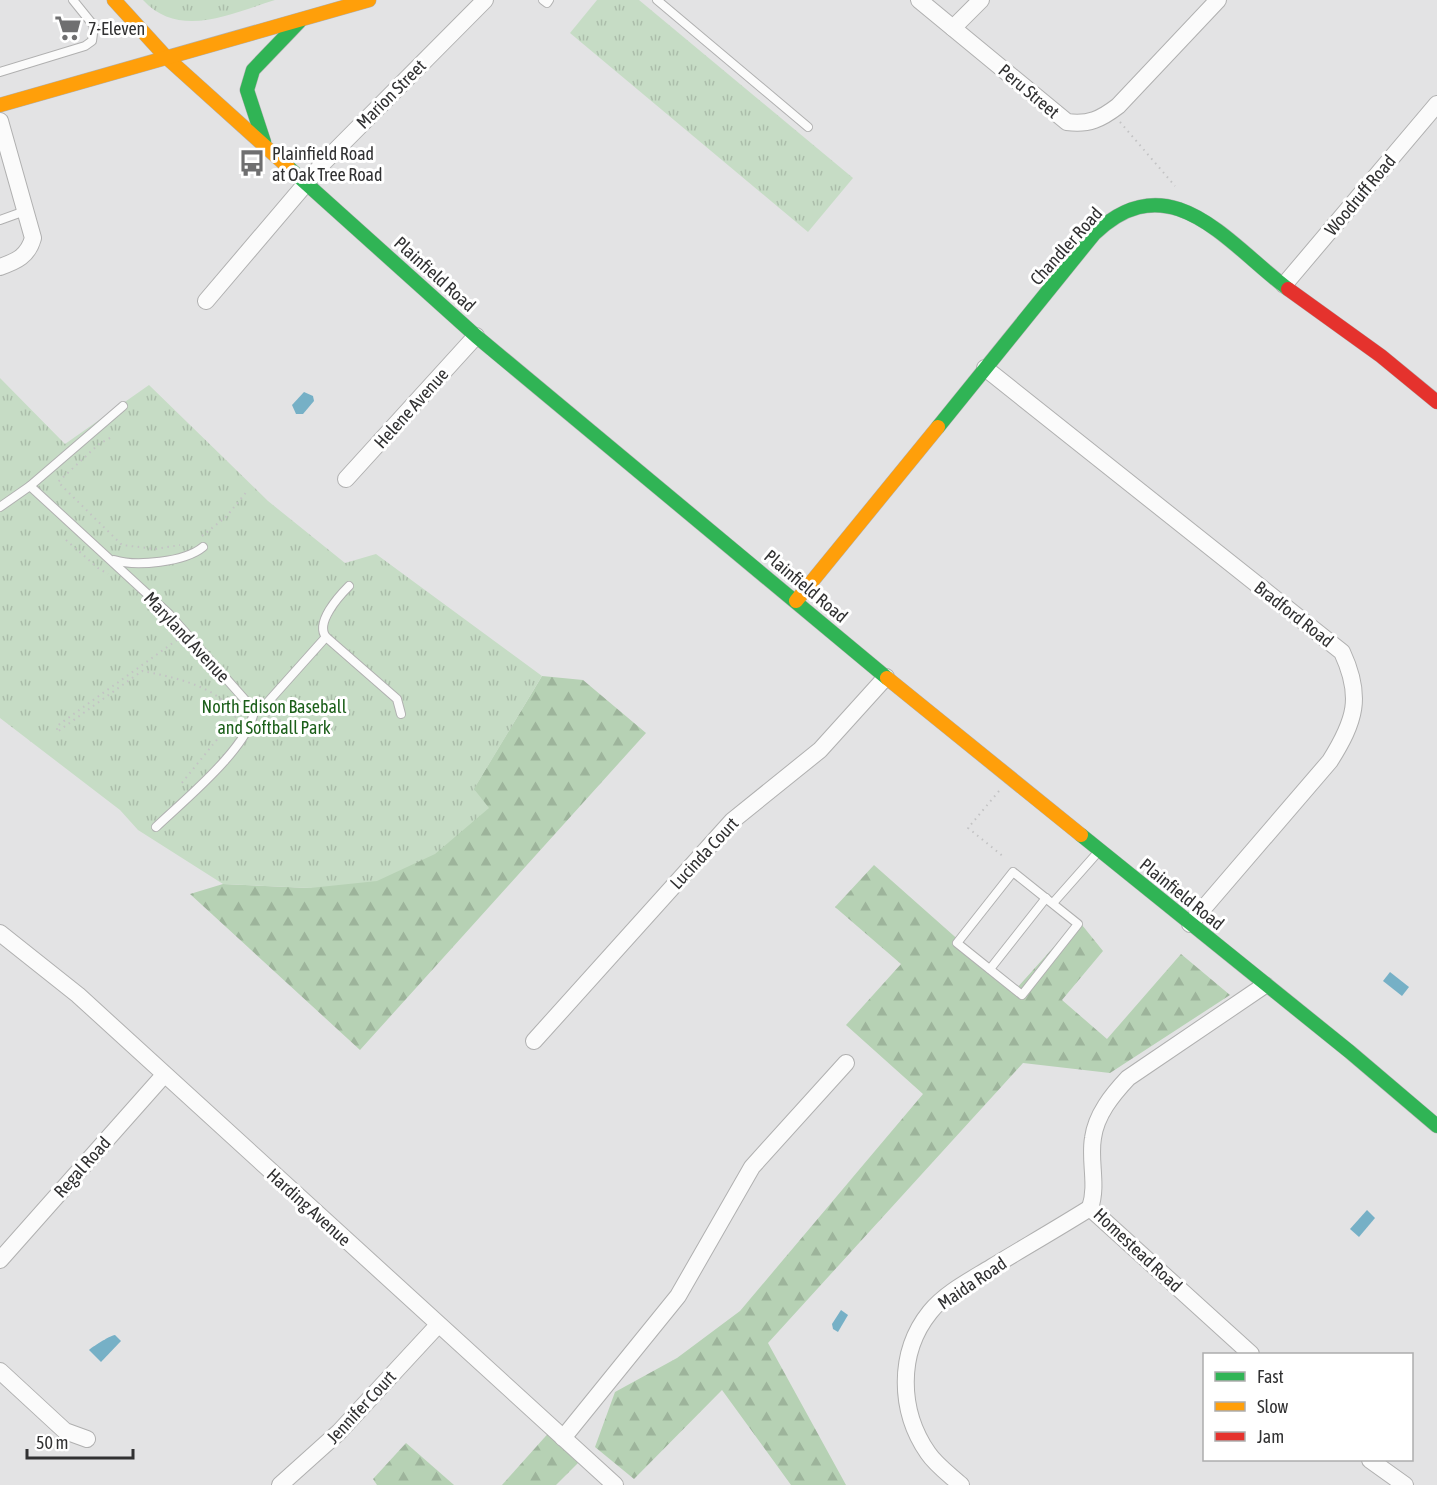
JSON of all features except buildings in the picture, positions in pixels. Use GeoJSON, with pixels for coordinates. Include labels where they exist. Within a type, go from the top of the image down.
{"type":"FeatureCollection","features":[{"type":"Feature","properties":{"kind":"street","name":"Plainfield Road"},"geometry":{"type":"LineString","coordinates":[[114,0],[166,57],[476,336],[673,502],[1350,1052],[1437,1126]]}},
{"type":"Feature","properties":{"kind":"street","name":"Marion Street"},"geometry":{"type":"LineString","coordinates":[[206,302],[325,161],[485,0]]}},
{"type":"Feature","properties":{"kind":"street","name":"Peru Street"},"geometry":{"type":"LineString","coordinates":[[919,0],[1067,122],[1083,124],[1102,119],[1111,111],[1218,0]]}},
{"type":"Feature","properties":{"kind":"street"},"geometry":{"type":"LineString","coordinates":[[953,28],[981,0]]}},
{"type":"Feature","properties":{"kind":"street"},"geometry":{"type":"LineString","coordinates":[[0,105],[301,20],[360,1]]}},
{"type":"Feature","properties":{"kind":"street"},"geometry":{"type":"LineString","coordinates":[[264,145],[247,90],[259,63],[301,20]]}},
{"type":"Feature","properties":{"kind":"street","name":"Woodruff Road"},"geometry":{"type":"LineString","coordinates":[[1284,285],[1437,104]]}},
{"type":"Feature","properties":{"kind":"street"},"geometry":{"type":"LineString","coordinates":[[0,121],[33,238],[30,251],[16,261],[0,267]]}},
{"type":"Feature","properties":{"kind":"street","name":"Chandler Road"},"geometry":{"type":"LineString","coordinates":[[796,601],[1094,234],[1107,221],[1126,209],[1146,205],[1173,206],[1193,213],[1284,285],[1407,375],[1437,402]]}},
{"type":"Feature","properties":{"kind":"street","name":"Helene Avenue"},"geometry":{"type":"LineString","coordinates":[[346,479],[476,336]]}},
{"type":"Feature","properties":{"kind":"street","name":"Bradford Road"},"geometry":{"type":"LineString","coordinates":[[986,368],[1342,652],[1351,670],[1356,698],[1348,733],[1330,761],[1190,924]]}},
{"type":"Feature","properties":{"kind":"street","name":"Lucinda Court"},"geometry":{"type":"LineString","coordinates":[[534,1041],[732,821],[820,750],[886,677]]}},
{"type":"Feature","properties":{"kind":"street","name":"Harding Avenue"},"geometry":{"type":"LineString","coordinates":[[0,933],[63,982],[615,1485]]}},
{"type":"Feature","properties":{"kind":"street","name":"Homestead Road"},"geometry":{"type":"LineString","coordinates":[[1250,1353],[1090,1208],[1094,1191],[1093,1138],[1113,1094],[1128,1078],[1265,985]]}},
{"type":"Feature","properties":{"kind":"street"},"geometry":{"type":"LineString","coordinates":[[563,1438],[678,1296],[752,1167],[846,1063]]}},
{"type":"Feature","properties":{"kind":"street","name":"Regal Road"},"geometry":{"type":"LineString","coordinates":[[0,1260],[164,1074]]}},
{"type":"Feature","properties":{"kind":"street","name":"Maida Road"},"geometry":{"type":"LineString","coordinates":[[960,1485],[929,1456],[917,1435],[910,1414],[904,1378],[909,1355],[918,1332],[930,1312],[958,1288],[1090,1208]]}},
{"type":"Feature","properties":{"kind":"street","name":"Jennifer Court"},"geometry":{"type":"LineString","coordinates":[[280,1485],[339,1432],[438,1325]]}},
{"type":"Feature","properties":{"kind":"street"},"geometry":{"type":"LineString","coordinates":[[0,1371],[64,1431],[87,1439]]}},
{"type":"Feature","properties":{"kind":"street"},"geometry":{"type":"LineString","coordinates":[[1371,1461],[1405,1485]]}},
{"type":"Feature","properties":{"kind":"lane"},"geometry":{"type":"LineString","coordinates":[[0,72],[85,46],[92,41],[94,26],[73,0]]}},
{"type":"Feature","properties":{"kind":"lane"},"geometry":{"type":"LineString","coordinates":[[543,0],[547,3],[549,0]]}},
{"type":"Feature","properties":{"kind":"lane"},"geometry":{"type":"LineString","coordinates":[[657,0],[808,127]]}},
{"type":"Feature","properties":{"kind":"lane"},"geometry":{"type":"LineString","coordinates":[[0,220],[25,211]]}},
{"type":"Feature","properties":{"kind":"lane"},"geometry":{"type":"LineString","coordinates":[[0,507],[30,486],[123,406]]}},
{"type":"Feature","properties":{"kind":"lane","name":"Maryland Avenue"},"geometry":{"type":"LineString","coordinates":[[30,486],[169,614],[254,710]]}},
{"type":"Feature","properties":{"kind":"lane"},"geometry":{"type":"LineString","coordinates":[[111,559],[132,564],[146,563],[188,555],[200,543]]}},
{"type":"Feature","properties":{"kind":"lane"},"geometry":{"type":"LineString","coordinates":[[349,586],[335,602],[322,632],[397,699],[400,714]]}},
{"type":"Feature","properties":{"kind":"lane"},"geometry":{"type":"LineString","coordinates":[[156,827],[228,758],[250,725],[254,710],[267,703],[327,638]]}},
{"type":"Feature","properties":{"kind":"lane"},"geometry":{"type":"LineString","coordinates":[[990,969],[1050,900],[1099,850]]}},
{"type":"Feature","properties":{"kind":"lane"},"geometry":{"type":"LineString","coordinates":[[1013,872],[1050,900],[1078,924],[1022,995],[957,943],[1013,872]]}},
{"type":"Feature","properties":{"kind":"path"},"geometry":{"type":"LineString","coordinates":[[1111,111],[1178,189]]}},
{"type":"Feature","properties":{"kind":"path"},"geometry":{"type":"LineString","coordinates":[[110,438],[99,444],[58,482],[122,545],[156,549],[189,542]]}},
{"type":"Feature","properties":{"kind":"path"},"geometry":{"type":"LineString","coordinates":[[200,543],[226,517],[248,490]]}},
{"type":"Feature","properties":{"kind":"path"},"geometry":{"type":"LineString","coordinates":[[66,540],[98,568],[114,575]]}},
{"type":"Feature","properties":{"kind":"path"},"geometry":{"type":"LineString","coordinates":[[181,784],[236,716],[230,708],[202,688],[182,680],[142,671],[57,732],[57,726],[182,637]]}},
{"type":"Feature","properties":{"kind":"path"},"geometry":{"type":"LineString","coordinates":[[1000,790],[968,828],[1004,857]]}},
{"type":"Feature","properties":{"kind":"green space"},"geometry":{"type":"Polygon","coordinates":[[[143,0],[275,0],[224,16],[190,21],[173,19],[158,12],[143,0]]]}},
{"type":"Feature","properties":{"kind":"green space"},"geometry":{"type":"Polygon","coordinates":[[[597,0],[639,0],[853,178],[808,232],[570,33],[597,0]]]}},
{"type":"Feature","properties":{"kind":"green space","name":"North Edison Baseball and Softball Park"},"geometry":{"type":"Polygon","coordinates":[[[0,378],[65,444],[149,385],[268,501],[345,563],[376,554],[542,676],[474,789],[489,808],[435,854],[377,881],[310,888],[223,884],[138,830],[120,810],[0,718],[0,378]]]}},
{"type":"Feature","properties":{"kind":"green space"},"geometry":{"type":"Polygon","coordinates":[[[542,676],[583,680],[646,733],[360,1050],[190,894],[223,884],[310,888],[488,808],[473,790],[542,676]]]}},
{"type":"Feature","properties":{"kind":"green space"},"geometry":{"type":"Polygon","coordinates":[[[874,865],[1015,990],[1078,920],[1103,951],[1062,1000],[1107,1039],[1181,954],[1230,995],[1110,1073],[1023,1063],[768,1343],[846,1485],[791,1485],[722,1390],[634,1479],[595,1447],[615,1392],[677,1358],[740,1311],[923,1094],[846,1025],[901,964],[835,907],[874,865]]]}},
{"type":"Feature","properties":{"kind":"green space"},"geometry":{"type":"Polygon","coordinates":[[[553,1428],[584,1457],[556,1485],[502,1485],[553,1428]]]}},
{"type":"Feature","properties":{"kind":"green space"},"geometry":{"type":"Polygon","coordinates":[[[406,1443],[454,1485],[377,1485],[373,1479],[406,1443]]]}},
{"type":"Feature","properties":{"kind":"water"},"geometry":{"type":"Polygon","coordinates":[[[304,392],[313,396],[314,401],[303,414],[296,414],[292,405],[304,392]]]}},
{"type":"Feature","properties":{"kind":"water"},"geometry":{"type":"Polygon","coordinates":[[[1390,972],[1409,987],[1402,996],[1383,981],[1390,972]]]}},
{"type":"Feature","properties":{"kind":"water"},"geometry":{"type":"Polygon","coordinates":[[[1367,1210],[1375,1218],[1359,1237],[1350,1229],[1367,1210]]]}},
{"type":"Feature","properties":{"kind":"water"},"geometry":{"type":"Polygon","coordinates":[[[841,1310],[848,1315],[838,1332],[833,1329],[832,1324],[841,1310]]]}},
{"type":"Feature","properties":{"kind":"water"},"geometry":{"type":"Polygon","coordinates":[[[115,1335],[121,1341],[101,1362],[89,1350],[115,1335]]]}},
{"type":"Feature","properties":{"kind":"traffic: fast"},"geometry":{"type":"LineString","coordinates":[[264,142],[247,90],[253,70],[299,22]]}},
{"type":"Feature","properties":{"kind":"traffic: fast"},"geometry":{"type":"LineString","coordinates":[[288,167],[476,336],[887,678]]}},
{"type":"Feature","properties":{"kind":"traffic: fast"},"geometry":{"type":"LineString","coordinates":[[938,427],[1094,234],[1122,214],[1148,205],[1173,207],[1197,217],[1288,289]]}},
{"type":"Feature","properties":{"kind":"traffic: fast"},"geometry":{"type":"LineString","coordinates":[[1081,835],[1350,1052],[1437,1126]]}},
{"type":"Feature","properties":{"kind":"traffic: slow"},"geometry":{"type":"LineString","coordinates":[[114,0],[166,57],[288,167]]}},
{"type":"Feature","properties":{"kind":"traffic: slow"},"geometry":{"type":"LineString","coordinates":[[0,105],[369,0]]}},
{"type":"Feature","properties":{"kind":"traffic: slow"},"geometry":{"type":"LineString","coordinates":[[796,601],[938,427]]}},
{"type":"Feature","properties":{"kind":"traffic: slow"},"geometry":{"type":"LineString","coordinates":[[887,678],[1081,835]]}},
{"type":"Feature","properties":{"kind":"traffic: jam"},"geometry":{"type":"LineString","coordinates":[[1288,289],[1381,356],[1437,402]]}},
{"type":"Feature","properties":{"kind":"place","name":"7-Eleven"},"geometry":{"type":"Point","coordinates":[68,28]}},
{"type":"Feature","properties":{"kind":"place","name":"Plainfield Road at Oak Tree Road"},"geometry":{"type":"Point","coordinates":[252,163]}}]}
